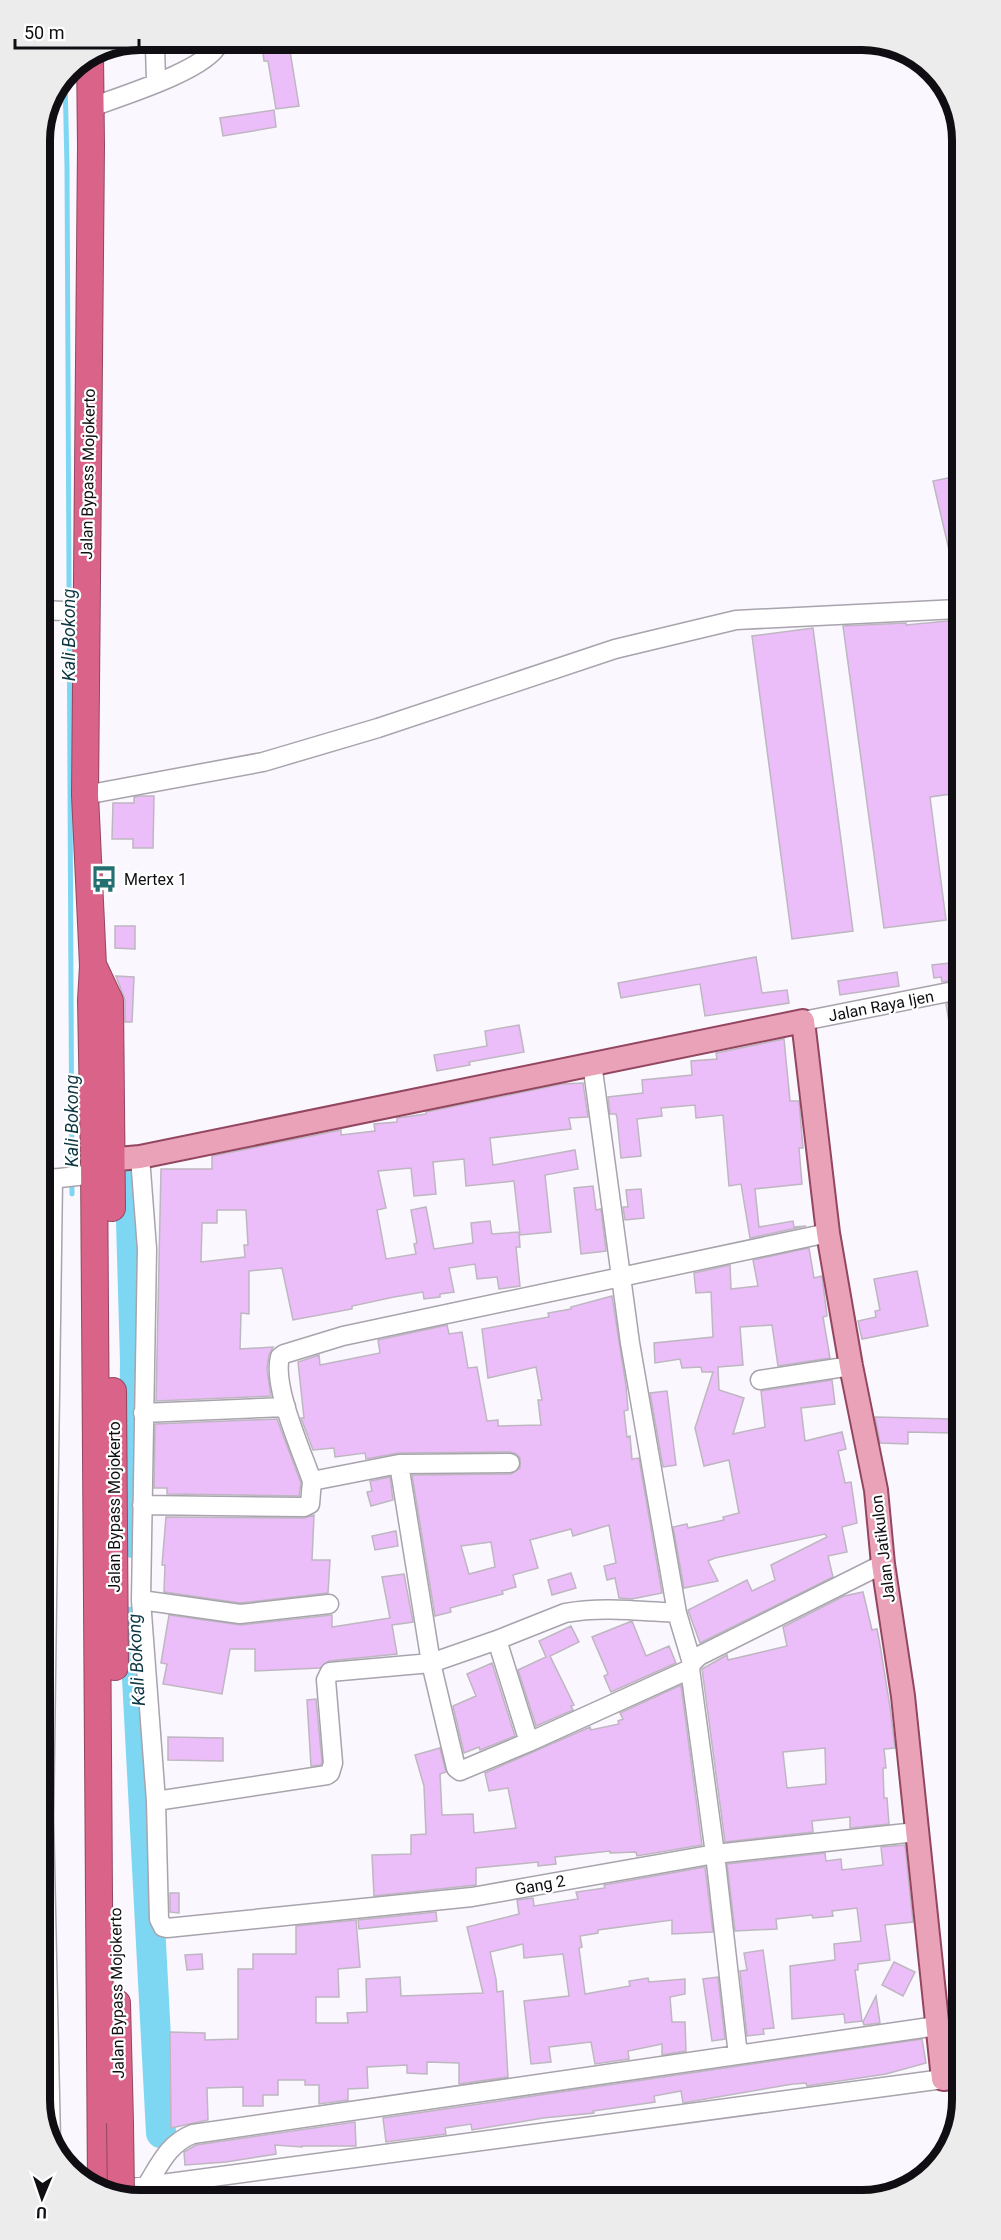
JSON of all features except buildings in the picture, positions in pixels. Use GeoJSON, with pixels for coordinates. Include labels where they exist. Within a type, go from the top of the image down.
{"type":"FeatureCollection","features":[{"type":"Feature","properties":{"kind":"highway","name":"Jalan Bypass Mojokerto"},"geometry":{"type":"LineString","coordinates":[[90,65],[92,107],[80,612],[93,966],[91,1000],[100,1170],[115,1613],[115,1941],[110,2123],[102,2182]]}},
{"type":"Feature","properties":{"kind":"highway","name":"Jalan Bypass Mojokerto"},"geometry":{"type":"LineString","coordinates":[[110,2123],[120,2188]]}},
{"type":"Feature","properties":{"kind":"main road"},"geometry":{"type":"LineString","coordinates":[[100,1170],[140,1157],[592,1063],[803,1022]]}},
{"type":"Feature","properties":{"kind":"main road","name":"Jalan Jatikulon"},"geometry":{"type":"LineString","coordinates":[[803,1022],[828,1233],[851,1366],[876,1490],[883,1564],[903,1696],[937,2026],[952,2075]]}},
{"type":"Feature","properties":{"kind":"street"},"geometry":{"type":"LineString","coordinates":[[155,50],[156,82]]}},
{"type":"Feature","properties":{"kind":"street"},"geometry":{"type":"LineString","coordinates":[[92,107],[202,62],[215,50]]}},
{"type":"Feature","properties":{"kind":"street"},"geometry":{"type":"LineString","coordinates":[[85,795],[263,762],[378,728],[615,649],[736,620],[952,609]]}},
{"type":"Feature","properties":{"kind":"street"},"geometry":{"type":"LineString","coordinates":[[50,610],[80,612]]}},
{"type":"Feature","properties":{"kind":"street","name":"Jalan Raya Ijen"},"geometry":{"type":"LineString","coordinates":[[803,1022],[952,991]]}},
{"type":"Feature","properties":{"kind":"street"},"geometry":{"type":"LineString","coordinates":[[592,1063],[632,1355],[677,1613],[691,1666],[738,2055]]}},
{"type":"Feature","properties":{"kind":"street"},"geometry":{"type":"LineString","coordinates":[[140,1157],[147,1249],[141,1599],[156,1801],[327,1775],[333,1769],[326,1680],[330,1672],[431,1663],[565,1613],[576,1611],[589,1609],[677,1613]]}},
{"type":"Feature","properties":{"kind":"street"},"geometry":{"type":"LineString","coordinates":[[50,1320],[53,1178],[100,1170]]}},
{"type":"Feature","properties":{"kind":"street"},"geometry":{"type":"LineString","coordinates":[[142,1505],[304,1507],[310,1504],[312,1480],[286,1407],[278,1368],[280,1357],[284,1354],[343,1336],[828,1233]]}},
{"type":"Feature","properties":{"kind":"street"},"geometry":{"type":"LineString","coordinates":[[760,1380],[851,1366]]}},
{"type":"Feature","properties":{"kind":"street"},"geometry":{"type":"LineString","coordinates":[[143,1413],[286,1407]]}},
{"type":"Feature","properties":{"kind":"street"},"geometry":{"type":"LineString","coordinates":[[312,1480],[399,1464],[510,1462]]}},
{"type":"Feature","properties":{"kind":"street"},"geometry":{"type":"LineString","coordinates":[[399,1464],[431,1663],[457,1770],[463,1771],[529,1742],[691,1666],[699,1656],[883,1564]]}},
{"type":"Feature","properties":{"kind":"street"},"geometry":{"type":"LineString","coordinates":[[141,1599],[240,1614],[329,1604]]}},
{"type":"Feature","properties":{"kind":"street"},"geometry":{"type":"LineString","coordinates":[[497,1640],[529,1742]]}},
{"type":"Feature","properties":{"kind":"street","name":"Gang 2"},"geometry":{"type":"LineString","coordinates":[[156,1801],[159,1919],[163,1927],[167,1928],[472,1897],[715,1854],[916,1832]]}},
{"type":"Feature","properties":{"kind":"street"},"geometry":{"type":"LineString","coordinates":[[147,2185],[170,2148],[184,2137],[193,2134],[937,2026]]}},
{"type":"Feature","properties":{"kind":"street"},"geometry":{"type":"LineString","coordinates":[[124,2188],[952,2078]]}},
{"type":"Feature","properties":{"kind":"waterway","name":"Kali Bokong"},"geometry":{"type":"LineString","coordinates":[[65,90],[72,1194]]}},
{"type":"Feature","properties":{"kind":"waterway","name":"Kali Bokong"},"geometry":{"type":"LineString","coordinates":[[130,1186],[135,1361],[133,1543]]}},
{"type":"Feature","properties":{"kind":"waterway","name":"Kali Bokong"},"geometry":{"type":"LineString","coordinates":[[134,1621],[161,2133]]}},
{"type":"Feature","properties":{"kind":"place","name":"Mertex 1"},"geometry":{"type":"Point","coordinates":[104,879]}}]}
